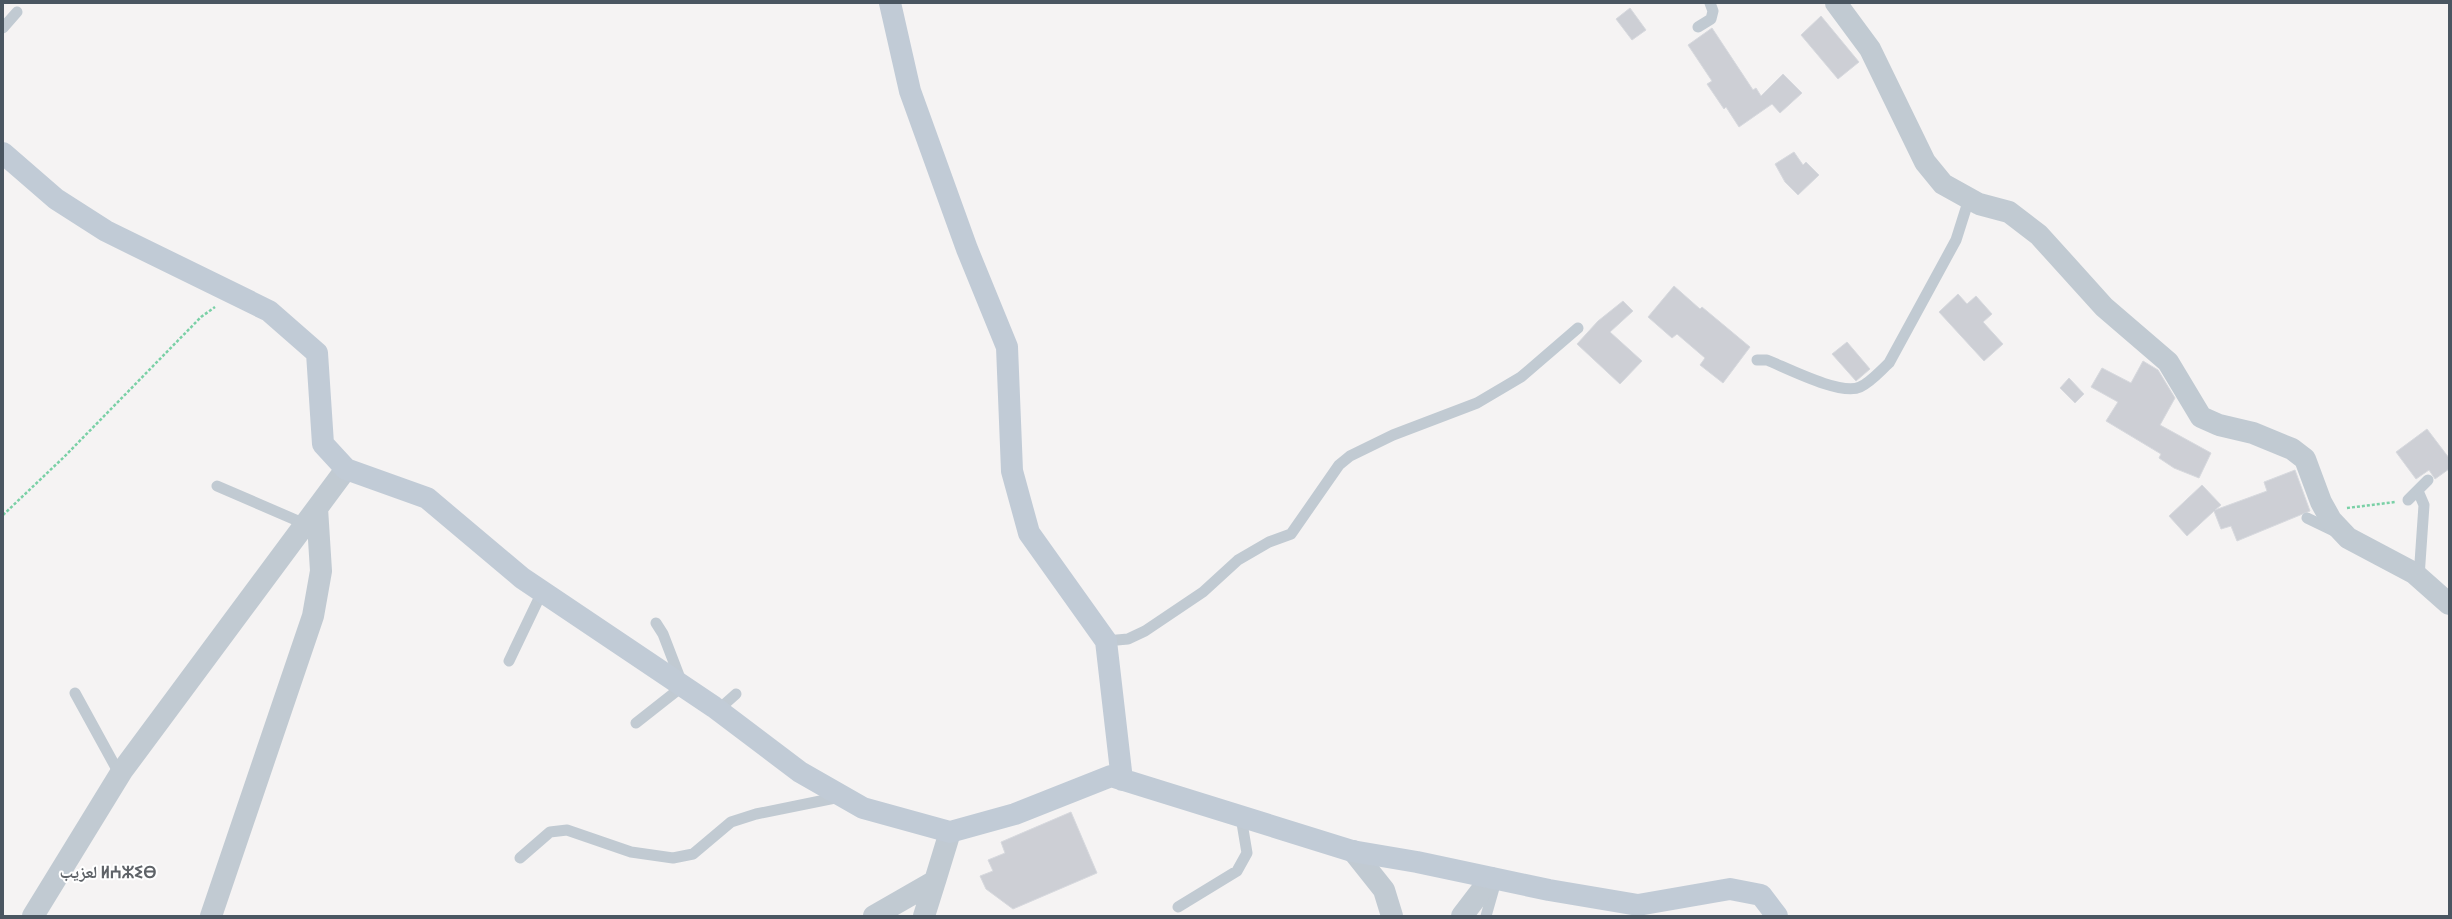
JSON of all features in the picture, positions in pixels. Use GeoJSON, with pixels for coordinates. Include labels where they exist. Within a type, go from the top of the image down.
{"type":"FeatureCollection","features":[{"type":"Feature","properties":{"kind":"street"},"geometry":{"type":"LineString","coordinates":[[890,3],[910,91],[967,249],[1007,347],[1012,471],[1029,533],[1106,641],[1122,780]]}},
{"type":"Feature","properties":{"kind":"street"},"geometry":{"type":"LineString","coordinates":[[1836,3],[1870,49],[1926,162],[1944,184],[1978,204],[2010,212],[2039,235],[2104,306],[2168,362],[2201,417],[2219,426],[2253,434],[2292,449],[2305,459],[2317,514],[2348,538],[2419,577],[2449,604]]}},
{"type":"Feature","properties":{"kind":"street"},"geometry":{"type":"LineString","coordinates":[[3,152],[56,199],[106,231],[269,311],[317,354],[323,444],[346,468],[427,498],[522,578],[718,710],[800,772],[863,808],[950,832],[1015,814],[1111,776],[1353,851],[1638,905],[1730,889],[1761,895],[1777,916]]}},
{"type":"Feature","properties":{"kind":"street"},"geometry":{"type":"LineString","coordinates":[[33,916],[120,775],[346,468]]}},
{"type":"Feature","properties":{"kind":"street"},"geometry":{"type":"LineString","coordinates":[[211,916],[313,616],[321,571],[311,516]]}},
{"type":"Feature","properties":{"kind":"street"},"geometry":{"type":"LineString","coordinates":[[924,916],[950,832]]}},
{"type":"Feature","properties":{"kind":"street"},"geometry":{"type":"LineString","coordinates":[[1353,851],[1384,890],[1392,916]]}},
{"type":"Feature","properties":{"kind":"street"},"geometry":{"type":"LineString","coordinates":[[1462,916],[1494,878]]}},
{"type":"Feature","properties":{"kind":"street"},"geometry":{"type":"LineString","coordinates":[[874,916],[935,881]]}},
{"type":"Feature","properties":{"kind":"lane"},"geometry":{"type":"LineString","coordinates":[[1698,27],[1711,19],[1712,11],[1710,3]]}},
{"type":"Feature","properties":{"kind":"lane"},"geometry":{"type":"LineString","coordinates":[[3,28],[17,12]]}},
{"type":"Feature","properties":{"kind":"lane"},"geometry":{"type":"LineString","coordinates":[[1757,360],[1767,360],[1842,389],[1860,388],[1889,363],[1952,247],[1969,199]]}},
{"type":"Feature","properties":{"kind":"lane"},"geometry":{"type":"LineString","coordinates":[[1106,641],[1128,638],[1145,632],[1203,592],[1238,560],[1269,542],[1291,534],[1339,465],[1350,456],[1393,435],[1477,403],[1521,377],[1578,328]]}},
{"type":"Feature","properties":{"kind":"lane"},"geometry":{"type":"LineString","coordinates":[[2408,500],[2428,480]]}},
{"type":"Feature","properties":{"kind":"lane"},"geometry":{"type":"LineString","coordinates":[[217,486],[311,516]]}},
{"type":"Feature","properties":{"kind":"lane"},"geometry":{"type":"LineString","coordinates":[[2418,491],[2424,506],[2419,577]]}},
{"type":"Feature","properties":{"kind":"lane"},"geometry":{"type":"LineString","coordinates":[[509,661],[542,592]]}},
{"type":"Feature","properties":{"kind":"lane"},"geometry":{"type":"LineString","coordinates":[[636,723],[682,686],[663,634],[656,623]]}},
{"type":"Feature","properties":{"kind":"lane"},"geometry":{"type":"LineString","coordinates":[[75,693],[120,775]]}},
{"type":"Feature","properties":{"kind":"lane"},"geometry":{"type":"LineString","coordinates":[[718,710],[736,694]]}},
{"type":"Feature","properties":{"kind":"lane"},"geometry":{"type":"LineString","coordinates":[[520,858],[550,832],[567,830],[631,852],[673,858],[693,854],[731,822],[756,814],[843,796]]}},
{"type":"Feature","properties":{"kind":"lane"},"geometry":{"type":"LineString","coordinates":[[1178,907],[1237,871],[1247,853],[1241,816]]}},
{"type":"Feature","properties":{"kind":"lane"},"geometry":{"type":"LineString","coordinates":[[1486,916],[1494,878]]}},
{"type":"Feature","properties":{"kind":"path"},"geometry":{"type":"LineString","coordinates":[[3,515],[66,456],[201,317],[233,294]]}},
{"type":"Feature","properties":{"kind":"path"},"geometry":{"type":"LineString","coordinates":[[2317,514],[2408,500]]}},
{"type":"Feature","properties":{"kind":"building"},"geometry":{"type":"Polygon","coordinates":[[[1630,8],[1646,30],[1632,40],[1616,19],[1630,8]]]}},
{"type":"Feature","properties":{"kind":"building"},"geometry":{"type":"Polygon","coordinates":[[[1821,16],[1859,62],[1838,79],[1801,35],[1821,16]]]}},
{"type":"Feature","properties":{"kind":"building"},"geometry":{"type":"Polygon","coordinates":[[[1712,28],[1753,90],[1756,88],[1761,96],[1783,74],[1802,93],[1780,113],[1772,104],[1739,127],[1726,107],[1724,109],[1707,84],[1712,81],[1688,45],[1712,28]]]}},
{"type":"Feature","properties":{"kind":"building"},"geometry":{"type":"Polygon","coordinates":[[[1794,152],[1803,165],[1806,162],[1819,175],[1798,195],[1785,182],[1775,164],[1794,152]]]}},
{"type":"Feature","properties":{"kind":"building"},"geometry":{"type":"Polygon","coordinates":[[[1674,286],[1700,309],[1702,307],[1750,347],[1723,383],[1700,365],[1705,358],[1677,334],[1672,338],[1648,317],[1674,286]]]}},
{"type":"Feature","properties":{"kind":"building"},"geometry":{"type":"Polygon","coordinates":[[[1958,294],[1967,304],[1976,296],[1992,314],[1983,322],[2003,344],[1984,361],[1939,312],[1958,294]]]}},
{"type":"Feature","properties":{"kind":"building"},"geometry":{"type":"Polygon","coordinates":[[[1623,301],[1633,311],[1610,332],[1642,361],[1620,384],[1577,344],[1598,321],[1623,301]]]}},
{"type":"Feature","properties":{"kind":"building"},"geometry":{"type":"Polygon","coordinates":[[[1847,342],[1870,369],[1856,381],[1832,354],[1847,342]]]}},
{"type":"Feature","properties":{"kind":"building"},"geometry":{"type":"Polygon","coordinates":[[[2143,361],[2158,370],[2175,398],[2160,425],[2211,453],[2199,478],[2174,468],[2159,458],[2161,454],[2106,421],[2118,402],[2091,387],[2102,368],[2131,383],[2143,361]]]}},
{"type":"Feature","properties":{"kind":"building"},"geometry":{"type":"Polygon","coordinates":[[[2069,378],[2084,394],[2075,403],[2060,388],[2069,378]]]}},
{"type":"Feature","properties":{"kind":"building"},"geometry":{"type":"Polygon","coordinates":[[[2427,429],[2449,458],[2449,469],[2435,479],[2429,470],[2416,479],[2396,452],[2427,429]]]}},
{"type":"Feature","properties":{"kind":"building"},"geometry":{"type":"Polygon","coordinates":[[[2295,470],[2310,511],[2237,541],[2231,526],[2221,529],[2214,511],[2187,536],[2169,516],[2202,485],[2221,505],[2215,510],[2267,491],[2264,482],[2295,470]]]}},
{"type":"Feature","properties":{"kind":"building"},"geometry":{"type":"Polygon","coordinates":[[[1071,812],[1097,873],[1013,909],[986,889],[980,876],[993,871],[988,860],[1005,853],[1001,842],[1071,812]]]}},
{"type":"Feature","properties":{"kind":"district","name":"لعزيب ⵍⵄⵣⵉⴱ"},"geometry":{"type":"Point","coordinates":[108,871]}}]}
